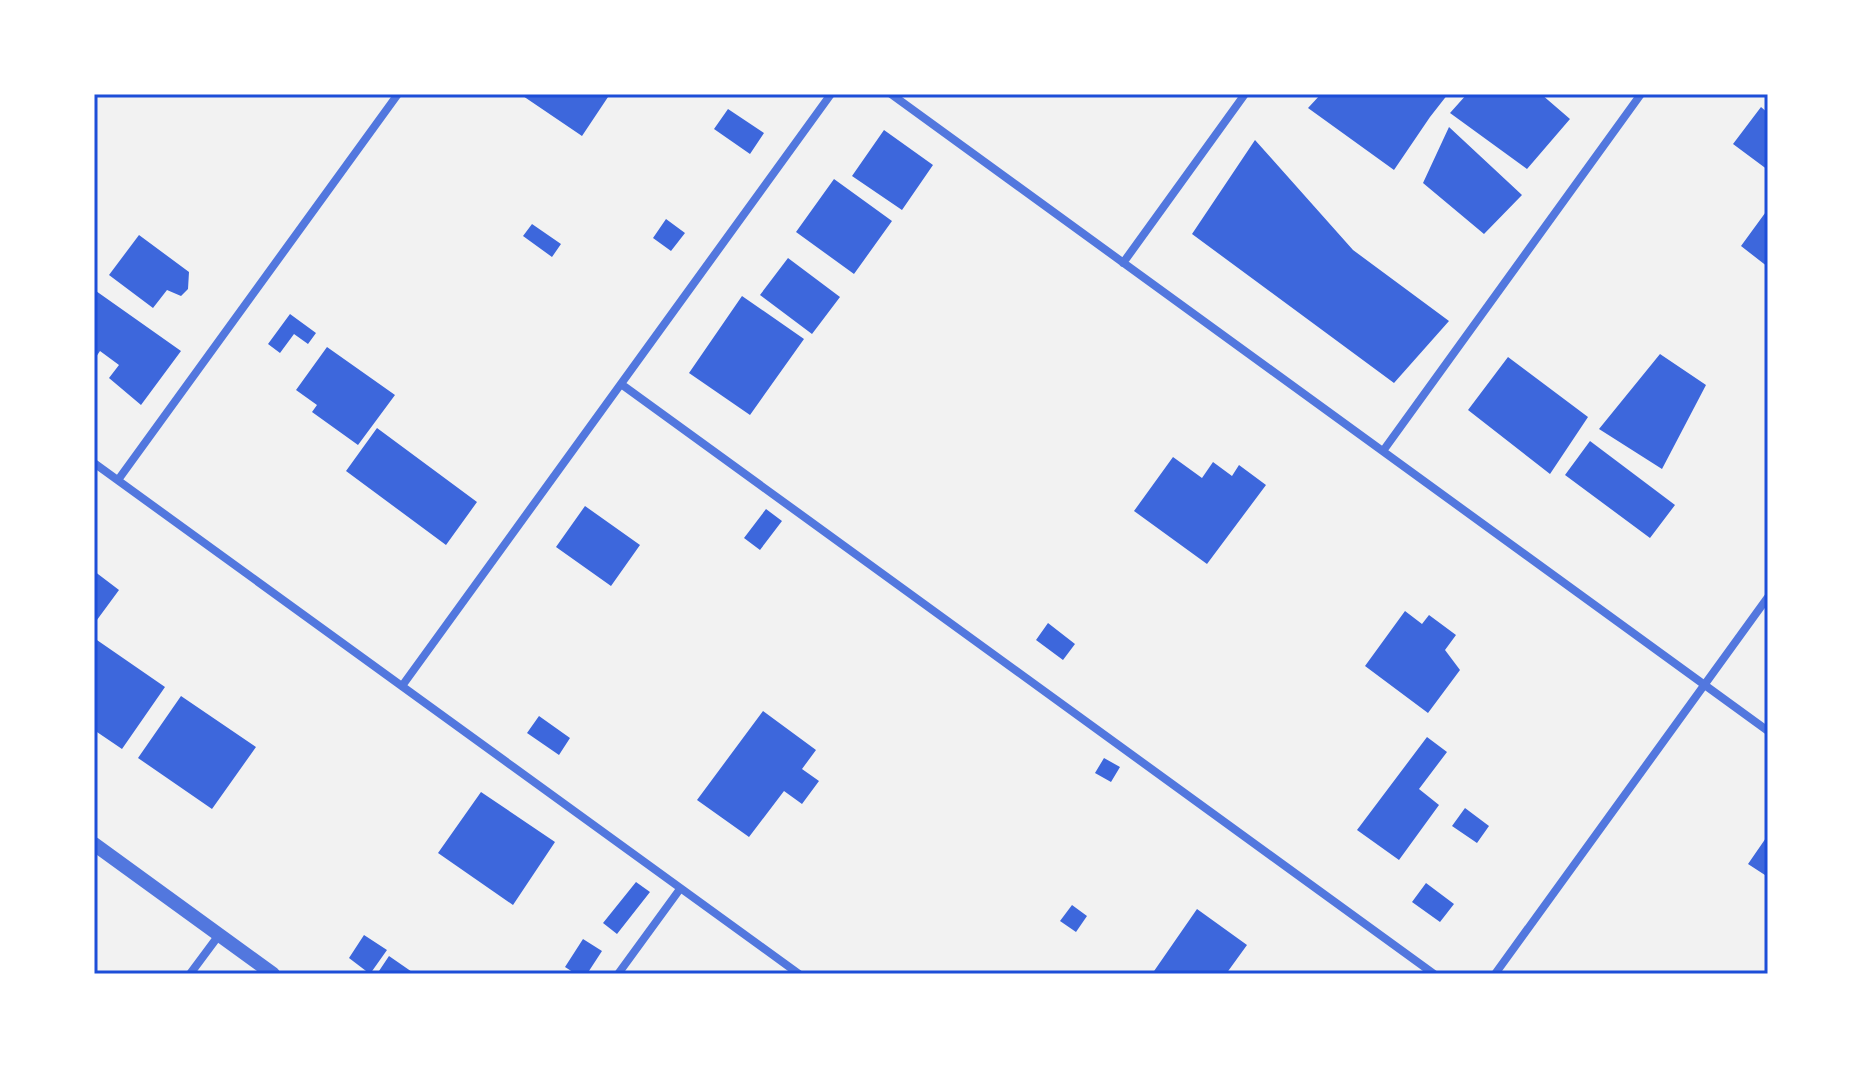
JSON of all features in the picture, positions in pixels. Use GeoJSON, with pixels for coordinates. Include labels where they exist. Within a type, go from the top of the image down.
{"type":"FeatureCollection","features":[{"type":"Feature","properties":{"kind":"street"},"geometry":{"type":"LineString","coordinates":[[118,480],[398,94]]}},
{"type":"Feature","properties":{"kind":"street"},"geometry":{"type":"LineString","coordinates":[[402,686],[831,94]]}},
{"type":"Feature","properties":{"kind":"street"},"geometry":{"type":"LineString","coordinates":[[891,94],[1768,731]]}},
{"type":"Feature","properties":{"kind":"street"},"geometry":{"type":"LineString","coordinates":[[1123,263],[1245,94]]}},
{"type":"Feature","properties":{"kind":"street"},"geometry":{"type":"LineString","coordinates":[[1383,451],[1641,94]]}},
{"type":"Feature","properties":{"kind":"street"},"geometry":{"type":"LineString","coordinates":[[621,384],[1434,974]]}},
{"type":"Feature","properties":{"kind":"street"},"geometry":{"type":"LineString","coordinates":[[94,463],[799,974]]}},
{"type":"Feature","properties":{"kind":"street"},"geometry":{"type":"LineString","coordinates":[[1495,974],[1768,597]]}},
{"type":"Feature","properties":{"kind":"street"},"geometry":{"type":"LineString","coordinates":[[94,844],[273,974]]}},
{"type":"Feature","properties":{"kind":"street"},"geometry":{"type":"LineString","coordinates":[[618,974],[680,889]]}},
{"type":"Feature","properties":{"kind":"street"},"geometry":{"type":"LineString","coordinates":[[190,974],[219,935]]}},
{"type":"Feature","properties":{"kind":"building"},"geometry":{"type":"Polygon","coordinates":[[[520,94],[610,94],[582,136],[520,94]]]}},
{"type":"Feature","properties":{"kind":"building"},"geometry":{"type":"Polygon","coordinates":[[[1321,94],[1448,94],[1394,170],[1308,108],[1321,94]]]}},
{"type":"Feature","properties":{"kind":"building"},"geometry":{"type":"Polygon","coordinates":[[[1467,94],[1541,94],[1570,119],[1527,169],[1450,113],[1467,94]]]}},
{"type":"Feature","properties":{"kind":"building"},"geometry":{"type":"Polygon","coordinates":[[[1761,107],[1768,113],[1768,170],[1733,144],[1761,107]]]}},
{"type":"Feature","properties":{"kind":"building"},"geometry":{"type":"Polygon","coordinates":[[[728,109],[764,133],[750,154],[714,129],[728,109]]]}},
{"type":"Feature","properties":{"kind":"building"},"geometry":{"type":"Polygon","coordinates":[[[1449,127],[1522,195],[1484,234],[1423,183],[1449,127]]]}},
{"type":"Feature","properties":{"kind":"building"},"geometry":{"type":"Polygon","coordinates":[[[884,130],[933,165],[902,210],[852,176],[884,130]]]}},
{"type":"Feature","properties":{"kind":"building"},"geometry":{"type":"Polygon","coordinates":[[[1255,140],[1353,250],[1449,321],[1394,383],[1192,234],[1255,140]]]}},
{"type":"Feature","properties":{"kind":"building"},"geometry":{"type":"Polygon","coordinates":[[[834,179],[892,221],[854,274],[796,232],[834,179]]]}},
{"type":"Feature","properties":{"kind":"building"},"geometry":{"type":"Polygon","coordinates":[[[1768,209],[1768,267],[1741,246],[1768,209]]]}},
{"type":"Feature","properties":{"kind":"building"},"geometry":{"type":"Polygon","coordinates":[[[666,219],[685,233],[671,251],[653,238],[666,219]]]}},
{"type":"Feature","properties":{"kind":"building"},"geometry":{"type":"Polygon","coordinates":[[[532,224],[561,244],[552,257],[523,236],[532,224]]]}},
{"type":"Feature","properties":{"kind":"building"},"geometry":{"type":"Polygon","coordinates":[[[139,235],[189,272],[188,289],[181,296],[167,290],[153,308],[109,275],[139,235]]]}},
{"type":"Feature","properties":{"kind":"building"},"geometry":{"type":"Polygon","coordinates":[[[788,258],[840,297],[812,334],[760,295],[788,258]]]}},
{"type":"Feature","properties":{"kind":"building"},"geometry":{"type":"Polygon","coordinates":[[[96,291],[181,351],[141,405],[109,378],[119,365],[100,351],[94,360],[96,291]]]}},
{"type":"Feature","properties":{"kind":"building"},"geometry":{"type":"Polygon","coordinates":[[[742,296],[804,339],[750,415],[689,373],[742,296]]]}},
{"type":"Feature","properties":{"kind":"building"},"geometry":{"type":"Polygon","coordinates":[[[290,314],[316,333],[308,344],[294,334],[280,353],[268,344],[290,314]]]}},
{"type":"Feature","properties":{"kind":"building"},"geometry":{"type":"Polygon","coordinates":[[[327,347],[395,395],[358,445],[312,412],[317,405],[296,390],[327,347]]]}},
{"type":"Feature","properties":{"kind":"building"},"geometry":{"type":"Polygon","coordinates":[[[1660,354],[1706,385],[1662,469],[1599,429],[1660,354]]]}},
{"type":"Feature","properties":{"kind":"building"},"geometry":{"type":"Polygon","coordinates":[[[1508,357],[1588,417],[1550,474],[1468,410],[1508,357]]]}},
{"type":"Feature","properties":{"kind":"building"},"geometry":{"type":"Polygon","coordinates":[[[377,428],[477,502],[446,545],[346,471],[377,428]]]}},
{"type":"Feature","properties":{"kind":"building"},"geometry":{"type":"Polygon","coordinates":[[[1590,441],[1675,505],[1650,538],[1565,475],[1590,441]]]}},
{"type":"Feature","properties":{"kind":"building"},"geometry":{"type":"Polygon","coordinates":[[[1173,457],[1202,478],[1213,462],[1232,476],[1239,465],[1266,485],[1207,564],[1134,511],[1173,457]]]}},
{"type":"Feature","properties":{"kind":"building"},"geometry":{"type":"Polygon","coordinates":[[[585,506],[640,545],[611,586],[556,547],[585,506]]]}},
{"type":"Feature","properties":{"kind":"building"},"geometry":{"type":"Polygon","coordinates":[[[766,509],[782,521],[760,550],[744,538],[766,509]]]}},
{"type":"Feature","properties":{"kind":"building"},"geometry":{"type":"Polygon","coordinates":[[[94,571],[119,590],[94,624],[94,571]]]}},
{"type":"Feature","properties":{"kind":"building"},"geometry":{"type":"Polygon","coordinates":[[[1405,611],[1422,624],[1429,615],[1456,635],[1445,650],[1460,670],[1428,713],[1365,666],[1405,611]]]}},
{"type":"Feature","properties":{"kind":"building"},"geometry":{"type":"Polygon","coordinates":[[[1048,623],[1075,644],[1063,660],[1036,640],[1048,623]]]}},
{"type":"Feature","properties":{"kind":"building"},"geometry":{"type":"Polygon","coordinates":[[[94,638],[165,687],[122,749],[94,730],[94,638]]]}},
{"type":"Feature","properties":{"kind":"building"},"geometry":{"type":"Polygon","coordinates":[[[181,696],[256,747],[212,809],[138,758],[181,696]]]}},
{"type":"Feature","properties":{"kind":"building"},"geometry":{"type":"Polygon","coordinates":[[[763,711],[816,750],[802,769],[819,781],[802,804],[784,791],[749,837],[697,800],[763,711]]]}},
{"type":"Feature","properties":{"kind":"building"},"geometry":{"type":"Polygon","coordinates":[[[539,716],[570,738],[559,755],[527,733],[539,716]]]}},
{"type":"Feature","properties":{"kind":"building"},"geometry":{"type":"Polygon","coordinates":[[[1427,737],[1447,752],[1419,789],[1439,805],[1399,860],[1357,830],[1427,737]]]}},
{"type":"Feature","properties":{"kind":"building"},"geometry":{"type":"Polygon","coordinates":[[[1104,758],[1120,767],[1111,782],[1095,773],[1104,758]]]}},
{"type":"Feature","properties":{"kind":"building"},"geometry":{"type":"Polygon","coordinates":[[[481,792],[555,842],[513,905],[438,853],[481,792]]]}},
{"type":"Feature","properties":{"kind":"building"},"geometry":{"type":"Polygon","coordinates":[[[1465,808],[1489,826],[1477,843],[1452,826],[1465,808]]]}},
{"type":"Feature","properties":{"kind":"building"},"geometry":{"type":"Polygon","coordinates":[[[1768,835],[1768,877],[1748,864],[1768,835]]]}},
{"type":"Feature","properties":{"kind":"building"},"geometry":{"type":"Polygon","coordinates":[[[636,882],[650,892],[617,934],[603,923],[636,882]]]}},
{"type":"Feature","properties":{"kind":"building"},"geometry":{"type":"Polygon","coordinates":[[[1426,883],[1454,904],[1440,922],[1412,902],[1426,883]]]}},
{"type":"Feature","properties":{"kind":"building"},"geometry":{"type":"Polygon","coordinates":[[[1072,905],[1087,916],[1076,932],[1060,921],[1072,905]]]}},
{"type":"Feature","properties":{"kind":"building"},"geometry":{"type":"Polygon","coordinates":[[[1197,909],[1247,945],[1226,974],[1152,974],[1197,909]]]}},
{"type":"Feature","properties":{"kind":"building"},"geometry":{"type":"Polygon","coordinates":[[[364,935],[387,950],[370,974],[349,958],[364,935]]]}},
{"type":"Feature","properties":{"kind":"building"},"geometry":{"type":"Polygon","coordinates":[[[583,939],[602,951],[587,974],[576,974],[565,967],[583,939]]]}},
{"type":"Feature","properties":{"kind":"building"},"geometry":{"type":"Polygon","coordinates":[[[389,956],[415,974],[377,974],[389,956]]]}}]}
